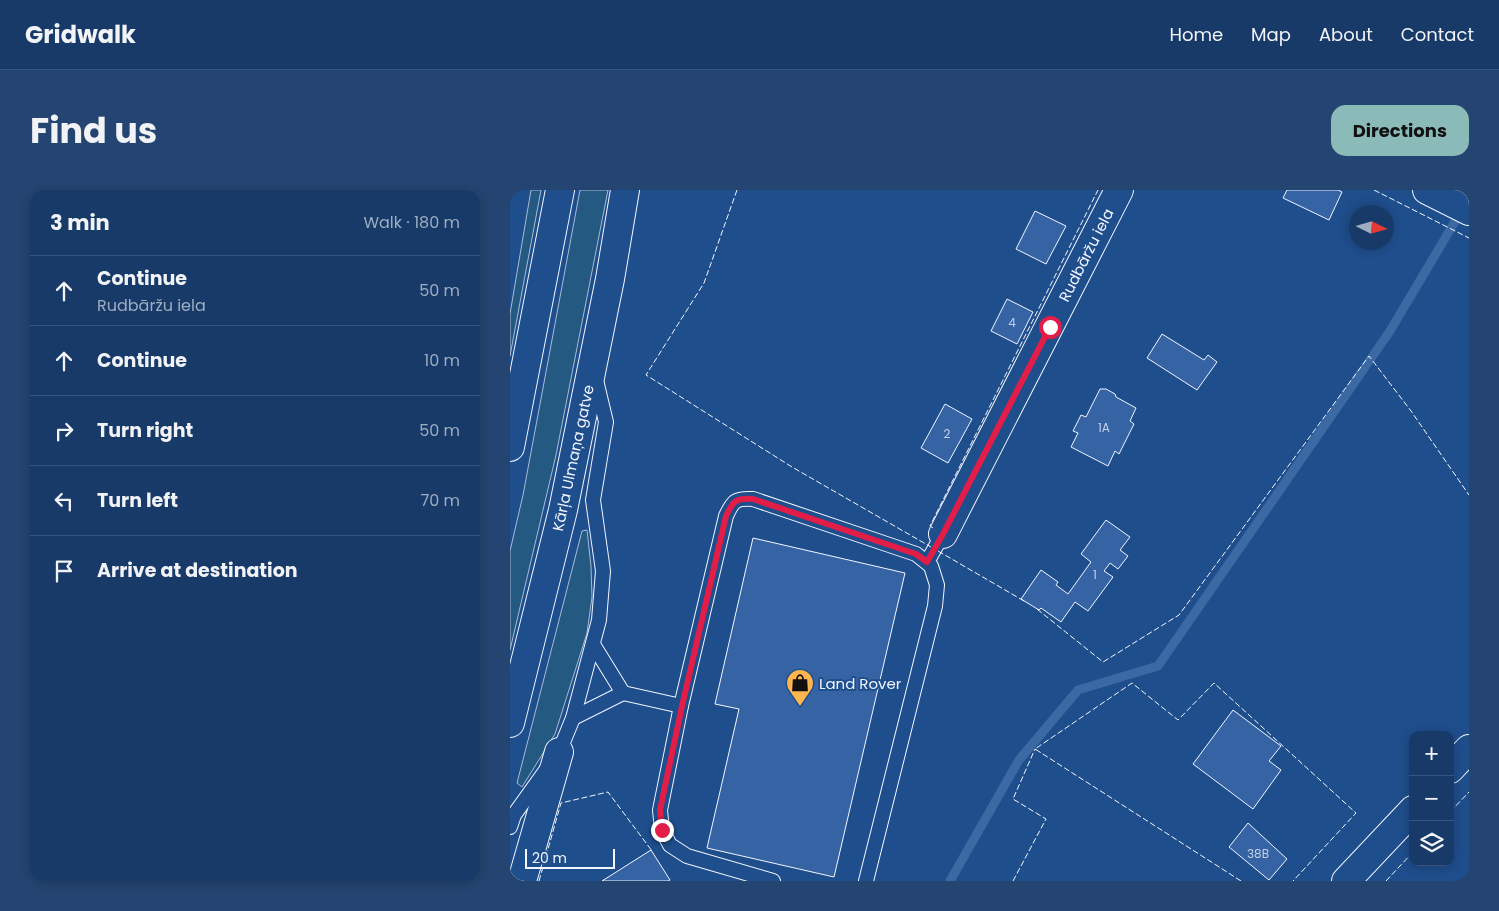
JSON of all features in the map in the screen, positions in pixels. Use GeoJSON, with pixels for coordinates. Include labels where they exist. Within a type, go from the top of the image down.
{"type":"FeatureCollection","features":[{"type":"Feature","properties":{"kind":"main road"},"geometry":{"type":"LineString","coordinates":[[510,446],[560,190]]}},
{"type":"Feature","properties":{"kind":"main road","name":"Kārļa Ulmaņa gatve"},"geometry":{"type":"LineString","coordinates":[[510,723],[563,510],[626,190]]}},
{"type":"Feature","properties":{"kind":"main road","name":"Rudbāržu iela"},"geometry":{"type":"LineString","coordinates":[[943,534],[1120,190]]}},
{"type":"Feature","properties":{"kind":"main road"},"geometry":{"type":"LineString","coordinates":[[1428,190],[1469,210]]}},
{"type":"Feature","properties":{"kind":"main road"},"geometry":{"type":"LineString","coordinates":[[1454,766],[1469,749]]}},
{"type":"Feature","properties":{"kind":"main road"},"geometry":{"type":"LineString","coordinates":[[522,881],[559,752]]}},
{"type":"Feature","properties":{"kind":"main road"},"geometry":{"type":"LineString","coordinates":[[1346,881],[1409,814]]}},
{"type":"Feature","properties":{"kind":"lane"},"geometry":{"type":"LineString","coordinates":[[510,827],[514,815],[559,752],[573,718],[600,620],[603,571],[593,500],[606,422],[592,364]]}},
{"type":"Feature","properties":{"kind":"lane"},"geometry":{"type":"LineString","coordinates":[[774,881],[687,856],[670,845],[662,830],[660,810],[726,516],[731,504],[740,498],[753,499],[916,554],[932,566],[937,585],[935,606],[866,881]]}},
{"type":"Feature","properties":{"kind":"lane"},"geometry":{"type":"LineString","coordinates":[[927,562],[943,534]]}},
{"type":"Feature","properties":{"kind":"lane"},"geometry":{"type":"LineString","coordinates":[[594,646],[623,693]]}},
{"type":"Feature","properties":{"kind":"lane"},"geometry":{"type":"LineString","coordinates":[[573,718],[623,693],[682,706]]}},
{"type":"Feature","properties":{"kind":"shaded area"},"geometry":{"type":"Polygon","coordinates":[[[531,190],[541,190],[510,356],[510,314],[531,190]]]}},
{"type":"Feature","properties":{"kind":"shaded area"},"geometry":{"type":"Polygon","coordinates":[[[580,190],[608,190],[556,455],[510,650],[510,551],[523,495],[580,190]]]}},
{"type":"Feature","properties":{"kind":"shaded area"},"geometry":{"type":"Polygon","coordinates":[[[587,530],[592,597],[587,633],[555,734],[522,787],[517,783],[582,531],[587,530]]]}},
{"type":"Feature","properties":{"kind":"building"},"geometry":{"type":"Polygon","coordinates":[[[1287,190],[1338,190],[1342,192],[1329,220],[1283,198],[1287,190]]]}},
{"type":"Feature","properties":{"kind":"building"},"geometry":{"type":"Polygon","coordinates":[[[1035,211],[1066,226],[1046,264],[1016,249],[1035,211]]]}},
{"type":"Feature","properties":{"kind":"building"},"geometry":{"type":"Polygon","coordinates":[[[1007,299],[1033,312],[1017,344],[991,331],[1007,299]]]}},
{"type":"Feature","properties":{"kind":"building"},"geometry":{"type":"Polygon","coordinates":[[[1162,334],[1204,360],[1208,355],[1217,362],[1197,390],[1147,358],[1162,334]]]}},
{"type":"Feature","properties":{"kind":"building"},"geometry":{"type":"Polygon","coordinates":[[[1100,389],[1106,389],[1136,408],[1130,421],[1134,424],[1119,454],[1115,451],[1108,466],[1071,447],[1078,433],[1073,431],[1081,415],[1086,417],[1100,389]]]}},
{"type":"Feature","properties":{"kind":"building"},"geometry":{"type":"Polygon","coordinates":[[[945,404],[972,419],[948,463],[921,448],[945,404]]]}},
{"type":"Feature","properties":{"kind":"building"},"geometry":{"type":"Polygon","coordinates":[[[1106,520],[1130,537],[1120,550],[1128,556],[1118,569],[1110,563],[1104,571],[1113,577],[1088,611],[1075,602],[1061,622],[1041,608],[1039,610],[1021,599],[1041,570],[1058,582],[1056,585],[1068,594],[1091,562],[1081,554],[1106,520]]]}},
{"type":"Feature","properties":{"kind":"building","name":"Land Rover"},"geometry":{"type":"Polygon","coordinates":[[[753,538],[905,573],[834,877],[707,848],[739,709],[715,704],[753,538]]]}},
{"type":"Feature","properties":{"kind":"building"},"geometry":{"type":"Polygon","coordinates":[[[1233,710],[1281,746],[1269,761],[1281,770],[1253,809],[1193,764],[1233,710]]]}},
{"type":"Feature","properties":{"kind":"building"},"geometry":{"type":"Polygon","coordinates":[[[1248,823],[1287,859],[1269,880],[1229,847],[1248,823]]]}},
{"type":"Feature","properties":{"kind":"building"},"geometry":{"type":"Polygon","coordinates":[[[651,850],[670,880],[602,881],[651,850]]]}},
{"type":"Feature","properties":{"kind":"waterway"},"geometry":{"type":"LineString","coordinates":[[950,881],[1019,760],[1078,690],[1158,666],[1390,331],[1463,208],[1469,192]]}},
{"type":"Feature","properties":{"kind":"fence"},"geometry":{"type":"LineString","coordinates":[[737,190],[704,283],[646,375],[792,467],[931,547]]}},
{"type":"Feature","properties":{"kind":"fence"},"geometry":{"type":"LineString","coordinates":[[933,528],[930,526],[1098,190]]}},
{"type":"Feature","properties":{"kind":"fence"},"geometry":{"type":"LineString","coordinates":[[1374,190],[1469,238]]}},
{"type":"Feature","properties":{"kind":"fence"},"geometry":{"type":"LineString","coordinates":[[1037,609],[1103,662],[1179,615],[1369,356],[1411,411],[1469,495]]}},
{"type":"Feature","properties":{"kind":"fence"},"geometry":{"type":"LineString","coordinates":[[938,551],[1024,601]]}},
{"type":"Feature","properties":{"kind":"fence"},"geometry":{"type":"LineString","coordinates":[[1241,881],[1035,749],[1132,683],[1178,720],[1214,683],[1356,813],[1293,881]]}},
{"type":"Feature","properties":{"kind":"fence"},"geometry":{"type":"LineString","coordinates":[[1013,881],[1046,819],[1013,799],[1036,750]]}},
{"type":"Feature","properties":{"kind":"fence"},"geometry":{"type":"LineString","coordinates":[[539,881],[561,803],[608,792],[652,851]]}},
{"type":"Feature","properties":{"kind":"fence"},"geometry":{"type":"LineString","coordinates":[[1454,808],[1469,792]]}},
{"type":"Feature","properties":{"kind":"fence"},"geometry":{"type":"LineString","coordinates":[[1386,881],[1409,856]]}},
{"type":"Feature","properties":{"kind":"place","name":"Land Rover"},"geometry":{"type":"Point","coordinates":[800,707]}},
{"type":"Feature","properties":{"kind":"route"},"geometry":{"type":"LineString","coordinates":[[662,830],[660,810],[682,706],[726,516],[731,504],[740,498],[753,499],[916,554],[927,562],[1050,327]]}}]}
